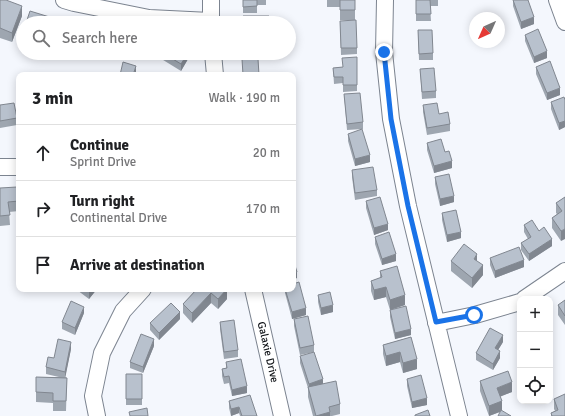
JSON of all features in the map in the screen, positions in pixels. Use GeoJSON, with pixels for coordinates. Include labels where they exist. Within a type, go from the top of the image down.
{"type":"FeatureCollection","features":[{"type":"Feature","properties":{"kind":"street"},"geometry":{"type":"LineString","coordinates":[[64,0],[140,16]]}},
{"type":"Feature","properties":{"kind":"street"},"geometry":{"type":"LineString","coordinates":[[211,0],[211,16]]}},
{"type":"Feature","properties":{"kind":"street"},"geometry":{"type":"LineString","coordinates":[[385,0],[384,52],[391,119],[408,206],[459,416]]}},
{"type":"Feature","properties":{"kind":"street"},"geometry":{"type":"LineString","coordinates":[[557,0],[565,22]]}},
{"type":"Feature","properties":{"kind":"street"},"geometry":{"type":"LineString","coordinates":[[214,60],[215,72]]}},
{"type":"Feature","properties":{"kind":"street"},"geometry":{"type":"LineString","coordinates":[[0,167],[16,167]]}},
{"type":"Feature","properties":{"kind":"street"},"geometry":{"type":"LineString","coordinates":[[528,296],[565,271]]}},
{"type":"Feature","properties":{"kind":"street"},"geometry":{"type":"LineString","coordinates":[[97,416],[93,396],[102,352],[123,311],[140,292]]}},
{"type":"Feature","properties":{"kind":"street","name":"Galaxie Drive"},"geometry":{"type":"LineString","coordinates":[[254,292],[282,416]]}},
{"type":"Feature","properties":{"kind":"street"},"geometry":{"type":"LineString","coordinates":[[436,322],[474,315],[517,303]]}},
{"type":"Feature","properties":{"kind":"building"},"geometry":{"type":"Polygon","coordinates":[[[0,0],[6,0],[22,6],[18,16],[16,16],[16,22],[12,33],[0,28],[0,0]]]}},
{"type":"Feature","properties":{"kind":"building"},"geometry":{"type":"Polygon","coordinates":[[[243,0],[257,0],[257,6],[243,7],[243,0]]]}},
{"type":"Feature","properties":{"kind":"building"},"geometry":{"type":"Polygon","coordinates":[[[340,0],[355,0],[355,10],[340,10],[340,0]]]}},
{"type":"Feature","properties":{"kind":"building"},"geometry":{"type":"Polygon","coordinates":[[[416,0],[430,0],[431,14],[416,14],[416,0]]]}},
{"type":"Feature","properties":{"kind":"building"},"geometry":{"type":"Polygon","coordinates":[[[513,0],[528,0],[534,17],[521,22],[513,0]]]}},
{"type":"Feature","properties":{"kind":"building"},"geometry":{"type":"Polygon","coordinates":[[[30,11],[46,16],[28,16],[30,11]]]}},
{"type":"Feature","properties":{"kind":"building"},"geometry":{"type":"Polygon","coordinates":[[[356,20],[357,48],[341,48],[340,21],[356,20]]]}},
{"type":"Feature","properties":{"kind":"building"},"geometry":{"type":"Polygon","coordinates":[[[538,29],[547,51],[534,57],[525,35],[538,29]]]}},
{"type":"Feature","properties":{"kind":"building"},"geometry":{"type":"Polygon","coordinates":[[[418,30],[432,30],[433,53],[419,54],[418,30]]]}},
{"type":"Feature","properties":{"kind":"building"},"geometry":{"type":"Polygon","coordinates":[[[357,57],[357,85],[343,85],[343,77],[334,77],[333,68],[343,67],[342,58],[357,57]]]}},
{"type":"Feature","properties":{"kind":"building"},"geometry":{"type":"Polygon","coordinates":[[[174,60],[184,60],[181,64],[174,60]]]}},
{"type":"Feature","properties":{"kind":"building"},"geometry":{"type":"Polygon","coordinates":[[[242,60],[258,60],[259,72],[243,72],[242,60]]]}},
{"type":"Feature","properties":{"kind":"building"},"geometry":{"type":"Polygon","coordinates":[[[550,61],[560,88],[547,93],[536,67],[550,61]]]}},
{"type":"Feature","properties":{"kind":"building"},"geometry":{"type":"Polygon","coordinates":[[[123,62],[136,66],[134,72],[121,72],[123,62]]]}},
{"type":"Feature","properties":{"kind":"building"},"geometry":{"type":"Polygon","coordinates":[[[434,68],[436,91],[422,92],[420,69],[434,68]]]}},
{"type":"Feature","properties":{"kind":"building"},"geometry":{"type":"Polygon","coordinates":[[[360,93],[363,122],[347,124],[344,94],[360,93]]]}},
{"type":"Feature","properties":{"kind":"building"},"geometry":{"type":"Polygon","coordinates":[[[564,97],[565,121],[559,123],[551,102],[564,97]]]}},
{"type":"Feature","properties":{"kind":"building"},"geometry":{"type":"Polygon","coordinates":[[[14,103],[16,118],[0,121],[0,105],[14,103]]]}},
{"type":"Feature","properties":{"kind":"building"},"geometry":{"type":"Polygon","coordinates":[[[437,103],[439,114],[448,112],[450,124],[427,128],[423,105],[437,103]]]}},
{"type":"Feature","properties":{"kind":"building"},"geometry":{"type":"Polygon","coordinates":[[[362,129],[370,155],[355,159],[348,134],[362,129]]]}},
{"type":"Feature","properties":{"kind":"building"},"geometry":{"type":"Polygon","coordinates":[[[441,139],[445,152],[449,151],[452,161],[434,166],[427,143],[441,139]]]}},
{"type":"Feature","properties":{"kind":"building"},"geometry":{"type":"Polygon","coordinates":[[[373,167],[377,190],[355,193],[352,170],[373,167]]]}},
{"type":"Feature","properties":{"kind":"building"},"geometry":{"type":"Polygon","coordinates":[[[449,174],[454,196],[440,199],[435,177],[449,174]]]}},
{"type":"Feature","properties":{"kind":"building"},"geometry":{"type":"Polygon","coordinates":[[[16,187],[16,201],[8,202],[10,215],[0,216],[0,188],[16,187]]]}},
{"type":"Feature","properties":{"kind":"building"},"geometry":{"type":"Polygon","coordinates":[[[380,197],[388,224],[374,228],[366,201],[380,197]]]}},
{"type":"Feature","properties":{"kind":"building"},"geometry":{"type":"Polygon","coordinates":[[[565,197],[565,229],[561,231],[552,218],[562,211],[556,203],[565,197]]]}},
{"type":"Feature","properties":{"kind":"building"},"geometry":{"type":"Polygon","coordinates":[[[456,210],[461,232],[447,235],[442,213],[456,210]]]}},
{"type":"Feature","properties":{"kind":"building"},"geometry":{"type":"Polygon","coordinates":[[[532,220],[539,231],[544,227],[552,239],[529,254],[521,243],[531,237],[524,225],[532,220]]]}},
{"type":"Feature","properties":{"kind":"building"},"geometry":{"type":"Polygon","coordinates":[[[389,232],[396,254],[382,259],[375,237],[389,232]]]}},
{"type":"Feature","properties":{"kind":"building"},"geometry":{"type":"Polygon","coordinates":[[[464,244],[477,254],[474,259],[483,265],[472,278],[451,261],[464,244]]]}},
{"type":"Feature","properties":{"kind":"building"},"geometry":{"type":"Polygon","coordinates":[[[519,247],[524,260],[495,271],[490,258],[519,247]]]}},
{"type":"Feature","properties":{"kind":"building"},"geometry":{"type":"Polygon","coordinates":[[[397,266],[405,295],[390,300],[386,287],[374,290],[371,281],[382,277],[380,271],[397,266]]]}},
{"type":"Feature","properties":{"kind":"building"},"geometry":{"type":"Polygon","coordinates":[[[299,282],[306,308],[292,312],[286,292],[296,292],[296,283],[299,282]]]}},
{"type":"Feature","properties":{"kind":"building"},"geometry":{"type":"Polygon","coordinates":[[[194,292],[224,292],[218,299],[211,293],[192,313],[183,304],[194,292]]]}},
{"type":"Feature","properties":{"kind":"building"},"geometry":{"type":"Polygon","coordinates":[[[330,292],[333,305],[321,308],[318,295],[330,292]]]}},
{"type":"Feature","properties":{"kind":"building"},"geometry":{"type":"Polygon","coordinates":[[[565,300],[565,316],[558,305],[565,300]]]}},
{"type":"Feature","properties":{"kind":"building"},"geometry":{"type":"Polygon","coordinates":[[[71,301],[84,307],[75,328],[62,322],[71,301]]]}},
{"type":"Feature","properties":{"kind":"building"},"geometry":{"type":"Polygon","coordinates":[[[171,303],[180,312],[159,333],[150,323],[171,303]]]}},
{"type":"Feature","properties":{"kind":"building"},"geometry":{"type":"Polygon","coordinates":[[[406,306],[411,329],[395,333],[390,310],[406,306]]]}},
{"type":"Feature","properties":{"kind":"building"},"geometry":{"type":"Polygon","coordinates":[[[308,316],[314,345],[300,348],[294,319],[308,316]]]}},
{"type":"Feature","properties":{"kind":"building"},"geometry":{"type":"Polygon","coordinates":[[[234,320],[238,350],[224,352],[220,322],[234,320]]]}},
{"type":"Feature","properties":{"kind":"building"},"geometry":{"type":"Polygon","coordinates":[[[490,328],[503,335],[495,348],[500,351],[493,364],[476,353],[490,328]]]}},
{"type":"Feature","properties":{"kind":"building"},"geometry":{"type":"Polygon","coordinates":[[[141,334],[154,339],[143,367],[130,362],[141,334]]]}},
{"type":"Feature","properties":{"kind":"building"},"geometry":{"type":"Polygon","coordinates":[[[411,337],[417,359],[403,363],[400,352],[386,356],[383,345],[411,337]]]}},
{"type":"Feature","properties":{"kind":"building"},"geometry":{"type":"Polygon","coordinates":[[[58,339],[71,342],[65,372],[46,367],[48,357],[54,358],[58,339]]]}},
{"type":"Feature","properties":{"kind":"building"},"geometry":{"type":"Polygon","coordinates":[[[314,352],[323,379],[309,384],[300,356],[314,352]]]}},
{"type":"Feature","properties":{"kind":"building"},"geometry":{"type":"Polygon","coordinates":[[[241,359],[247,386],[232,390],[229,376],[224,377],[222,369],[227,368],[226,362],[241,359]]]}},
{"type":"Feature","properties":{"kind":"building"},"geometry":{"type":"Polygon","coordinates":[[[508,371],[512,382],[497,388],[502,401],[489,406],[480,381],[508,371]]]}},
{"type":"Feature","properties":{"kind":"building"},"geometry":{"type":"Polygon","coordinates":[[[126,374],[142,374],[142,399],[126,399],[126,374]]]}},
{"type":"Feature","properties":{"kind":"building"},"geometry":{"type":"Polygon","coordinates":[[[421,375],[427,398],[412,402],[407,379],[421,375]]]}},
{"type":"Feature","properties":{"kind":"building"},"geometry":{"type":"Polygon","coordinates":[[[36,377],[67,378],[66,401],[53,401],[53,393],[36,392],[36,377]]]}},
{"type":"Feature","properties":{"kind":"building"},"geometry":{"type":"Polygon","coordinates":[[[336,381],[340,404],[329,407],[330,412],[316,416],[308,387],[336,381]]]}},
{"type":"Feature","properties":{"kind":"building"},"geometry":{"type":"Polygon","coordinates":[[[565,394],[565,416],[552,416],[551,413],[558,410],[554,399],[565,394]]]}},
{"type":"Feature","properties":{"kind":"building"},"geometry":{"type":"Polygon","coordinates":[[[250,395],[257,416],[242,416],[239,407],[231,409],[229,401],[250,395]]]}},
{"type":"Feature","properties":{"kind":"building"},"geometry":{"type":"Polygon","coordinates":[[[147,408],[148,416],[130,416],[129,412],[147,408]]]}},
{"type":"Feature","properties":{"kind":"building"},"geometry":{"type":"Polygon","coordinates":[[[428,410],[430,416],[415,416],[415,415],[428,410]]]}},
{"type":"Feature","properties":{"kind":"building"},"geometry":{"type":"Polygon","coordinates":[[[501,410],[511,416],[498,416],[501,410]]]}},
{"type":"Feature","properties":{"kind":"route"},"geometry":{"type":"LineString","coordinates":[[384,52],[391,119],[408,206],[436,322],[474,315]]}}]}
